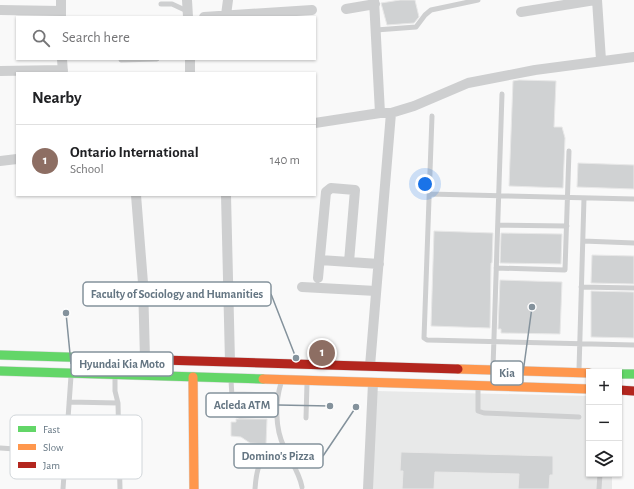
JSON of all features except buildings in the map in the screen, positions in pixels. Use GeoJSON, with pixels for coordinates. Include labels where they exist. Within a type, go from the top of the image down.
{"type":"FeatureCollection","features":[{"type":"Feature","properties":{"kind":"main road"},"geometry":{"type":"LineString","coordinates":[[0,355],[230,362],[281,372],[307,372],[373,382],[478,386],[493,378],[586,373]]}},
{"type":"Feature","properties":{"kind":"main road"},"geometry":{"type":"LineString","coordinates":[[71,373],[72,357]]}},
{"type":"Feature","properties":{"kind":"main road"},"geometry":{"type":"LineString","coordinates":[[0,371],[231,378],[281,372],[307,372],[370,366],[586,389]]}},
{"type":"Feature","properties":{"kind":"main road"},"geometry":{"type":"LineString","coordinates":[[622,374],[634,374]]}},
{"type":"Feature","properties":{"kind":"main road"},"geometry":{"type":"LineString","coordinates":[[193,377],[194,489]]}},
{"type":"Feature","properties":{"kind":"main road"},"geometry":{"type":"LineString","coordinates":[[622,390],[634,391]]}},
{"type":"Feature","properties":{"kind":"street"},"geometry":{"type":"LineString","coordinates":[[0,10],[61,14],[60,0]]}},
{"type":"Feature","properties":{"kind":"street"},"geometry":{"type":"LineString","coordinates":[[187,0],[188,14]]}},
{"type":"Feature","properties":{"kind":"street"},"geometry":{"type":"LineString","coordinates":[[226,15],[228,0]]}},
{"type":"Feature","properties":{"kind":"street"},"geometry":{"type":"LineString","coordinates":[[520,12],[558,3],[596,0],[601,60]]}},
{"type":"Feature","properties":{"kind":"street"},"geometry":{"type":"LineString","coordinates":[[346,9],[374,2],[380,113]]}},
{"type":"Feature","properties":{"kind":"street"},"geometry":{"type":"LineString","coordinates":[[215,16],[312,10]]}},
{"type":"Feature","properties":{"kind":"street"},"geometry":{"type":"LineString","coordinates":[[316,123],[380,113],[391,113],[414,106],[468,83],[535,70],[601,60],[634,57]]}},
{"type":"Feature","properties":{"kind":"street"},"geometry":{"type":"LineString","coordinates":[[0,72],[63,71],[62,60]]}},
{"type":"Feature","properties":{"kind":"street"},"geometry":{"type":"LineString","coordinates":[[189,60],[190,72]]}},
{"type":"Feature","properties":{"kind":"street"},"geometry":{"type":"LineString","coordinates":[[370,366],[391,113]]}},
{"type":"Feature","properties":{"kind":"street"},"geometry":{"type":"LineString","coordinates":[[0,161],[16,159]]}},
{"type":"Feature","properties":{"kind":"street"},"geometry":{"type":"LineString","coordinates":[[318,278],[327,189],[355,190],[356,194],[349,262]]}},
{"type":"Feature","properties":{"kind":"street"},"geometry":{"type":"LineString","coordinates":[[136,196],[145,360]]}},
{"type":"Feature","properties":{"kind":"street"},"geometry":{"type":"LineString","coordinates":[[226,196],[230,362]]}},
{"type":"Feature","properties":{"kind":"street"},"geometry":{"type":"LineString","coordinates":[[320,260],[379,264]]}},
{"type":"Feature","properties":{"kind":"street"},"geometry":{"type":"LineString","coordinates":[[302,287],[376,291]]}},
{"type":"Feature","properties":{"kind":"street"},"geometry":{"type":"LineString","coordinates":[[368,489],[373,382]]}},
{"type":"Feature","properties":{"kind":"lane"},"geometry":{"type":"LineString","coordinates":[[376,30],[416,27],[431,10],[478,0]]}},
{"type":"Feature","properties":{"kind":"lane"},"geometry":{"type":"LineString","coordinates":[[161,4],[172,4],[188,14]]}},
{"type":"Feature","properties":{"kind":"lane"},"geometry":{"type":"LineString","coordinates":[[493,378],[502,94]]}},
{"type":"Feature","properties":{"kind":"lane"},"geometry":{"type":"LineString","coordinates":[[432,116],[424,338],[427,340],[634,345]]}},
{"type":"Feature","properties":{"kind":"lane"},"geometry":{"type":"LineString","coordinates":[[496,268],[565,270],[570,151]]}},
{"type":"Feature","properties":{"kind":"lane"},"geometry":{"type":"LineString","coordinates":[[429,194],[634,199]]}},
{"type":"Feature","properties":{"kind":"lane"},"geometry":{"type":"LineString","coordinates":[[579,373],[584,198]]}},
{"type":"Feature","properties":{"kind":"lane"},"geometry":{"type":"LineString","coordinates":[[498,225],[567,226]]}},
{"type":"Feature","properties":{"kind":"lane"},"geometry":{"type":"LineString","coordinates":[[583,241],[634,243]]}},
{"type":"Feature","properties":{"kind":"lane"},"geometry":{"type":"LineString","coordinates":[[582,287],[634,288]]}},
{"type":"Feature","properties":{"kind":"lane"},"geometry":{"type":"LineString","coordinates":[[281,372],[277,395],[279,434],[284,448],[300,476],[302,487]]}},
{"type":"Feature","properties":{"kind":"lane"},"geometry":{"type":"LineString","coordinates":[[306,418],[307,372]]}},
{"type":"Feature","properties":{"kind":"lane"},"geometry":{"type":"LineString","coordinates":[[68,415],[71,373]]}},
{"type":"Feature","properties":{"kind":"lane"},"geometry":{"type":"LineString","coordinates":[[115,375],[115,391],[118,403],[118,415]]}},
{"type":"Feature","properties":{"kind":"lane"},"geometry":{"type":"LineString","coordinates":[[231,378],[232,411],[235,415],[277,415]]}},
{"type":"Feature","properties":{"kind":"lane"},"geometry":{"type":"LineString","coordinates":[[478,386],[478,412],[579,417]]}},
{"type":"Feature","properties":{"kind":"lane"},"geometry":{"type":"LineString","coordinates":[[232,394],[277,395]]}},
{"type":"Feature","properties":{"kind":"lane"},"geometry":{"type":"LineString","coordinates":[[69,402],[118,403]]}},
{"type":"Feature","properties":{"kind":"lane"},"geometry":{"type":"LineString","coordinates":[[0,448],[10,449]]}},
{"type":"Feature","properties":{"kind":"lane"},"geometry":{"type":"LineString","coordinates":[[255,489],[257,468],[260,463],[284,448]]}},
{"type":"Feature","properties":{"kind":"lane"},"geometry":{"type":"LineString","coordinates":[[600,477],[600,489]]}},
{"type":"Feature","properties":{"kind":"lane"},"geometry":{"type":"LineString","coordinates":[[63,489],[64,479]]}},
{"type":"Feature","properties":{"kind":"lane"},"geometry":{"type":"LineString","coordinates":[[120,479],[120,489]]}},
{"type":"Feature","properties":{"kind":"shaded area"},"geometry":{"type":"Polygon","coordinates":[[[377,391],[586,396],[586,477],[612,477],[612,489],[372,489],[377,391]]]}},
{"type":"Feature","properties":{"kind":"traffic: fast"},"geometry":{"type":"LineString","coordinates":[[0,355],[162,360]]}},
{"type":"Feature","properties":{"kind":"traffic: fast"},"geometry":{"type":"LineString","coordinates":[[0,371],[263,379]]}},
{"type":"Feature","properties":{"kind":"traffic: fast"},"geometry":{"type":"LineString","coordinates":[[622,374],[634,374]]}},
{"type":"Feature","properties":{"kind":"traffic: slow"},"geometry":{"type":"LineString","coordinates":[[458,369],[586,373]]}},
{"type":"Feature","properties":{"kind":"traffic: slow"},"geometry":{"type":"LineString","coordinates":[[193,377],[194,489]]}},
{"type":"Feature","properties":{"kind":"traffic: slow"},"geometry":{"type":"LineString","coordinates":[[263,379],[586,389]]}},
{"type":"Feature","properties":{"kind":"traffic: jam"},"geometry":{"type":"LineString","coordinates":[[162,360],[458,369]]}},
{"type":"Feature","properties":{"kind":"traffic: jam"},"geometry":{"type":"LineString","coordinates":[[622,390],[634,391]]}},
{"type":"Feature","properties":{"kind":"place","name":"Kia"},"geometry":{"type":"Point","coordinates":[532,307]}},
{"type":"Feature","properties":{"kind":"place","name":"Hyundai Kia Moto"},"geometry":{"type":"Point","coordinates":[66,313]}},
{"type":"Feature","properties":{"kind":"place","name":"Ontario International"},"geometry":{"type":"Point","coordinates":[322,353]}},
{"type":"Feature","properties":{"kind":"place","name":"Faculty of Sociology and Humanities"},"geometry":{"type":"Point","coordinates":[296,358]}},
{"type":"Feature","properties":{"kind":"place","name":"Acleda ATM"},"geometry":{"type":"Point","coordinates":[330,406]}},
{"type":"Feature","properties":{"kind":"place","name":"Domino's Pizza"},"geometry":{"type":"Point","coordinates":[356,407]}}]}
